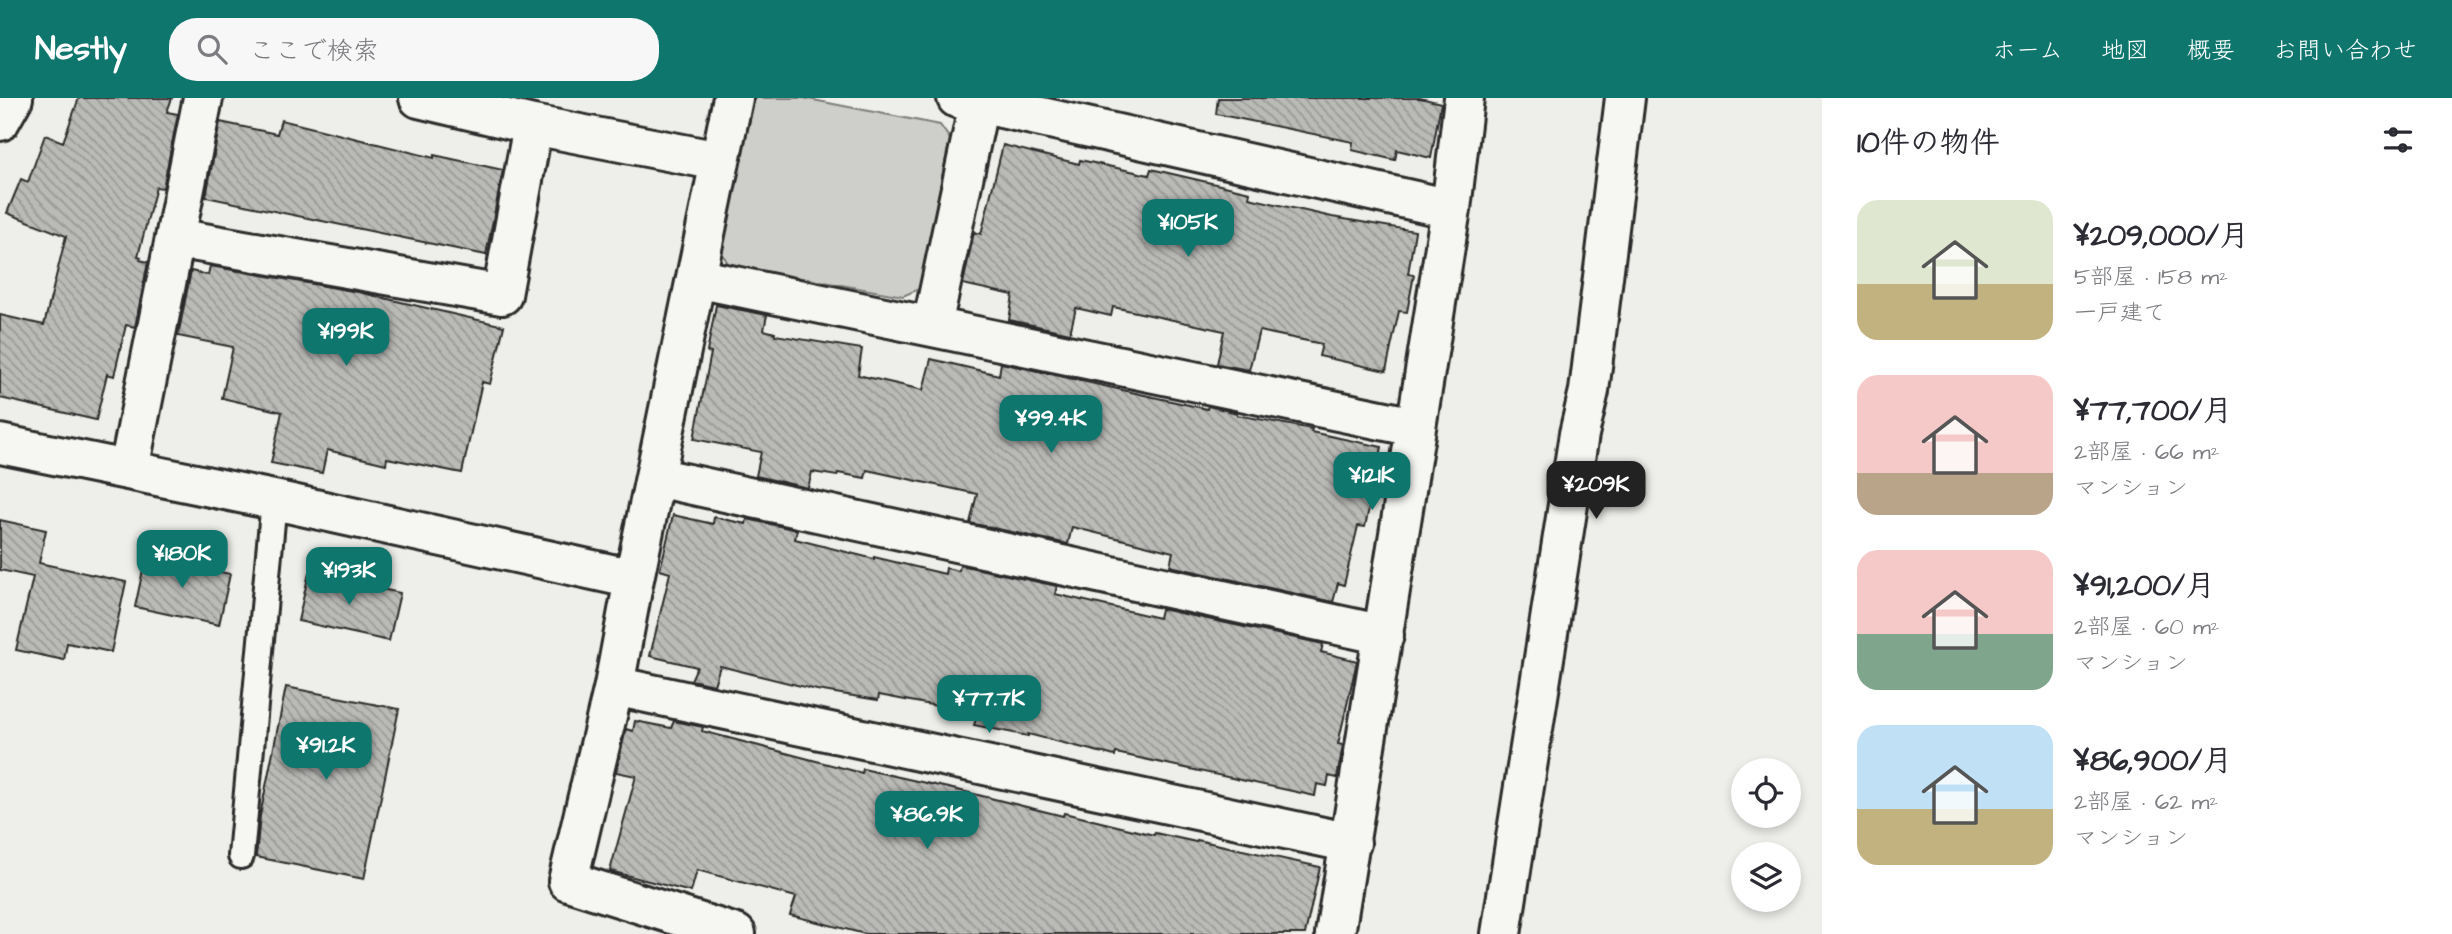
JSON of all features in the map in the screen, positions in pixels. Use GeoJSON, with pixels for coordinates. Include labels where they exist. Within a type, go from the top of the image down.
{"type":"FeatureCollection","features":[{"type":"Feature","properties":{"kind":"street"},"geometry":{"type":"LineString","coordinates":[[0,121],[13,98]]}},
{"type":"Feature","properties":{"kind":"street"},"geometry":{"type":"LineString","coordinates":[[129,470],[203,98]]}},
{"type":"Feature","properties":{"kind":"street"},"geometry":{"type":"LineString","coordinates":[[419,98],[533,125],[719,161]]}},
{"type":"Feature","properties":{"kind":"street"},"geometry":{"type":"LineString","coordinates":[[733,98],[614,686],[568,881],[736,934]]}},
{"type":"Feature","properties":{"kind":"street"},"geometry":{"type":"LineString","coordinates":[[1335,934],[1451,209],[1464,98]]}},
{"type":"Feature","properties":{"kind":"street"},"geometry":{"type":"LineString","coordinates":[[1501,934],[1588,391],[1625,98]]}},
{"type":"Feature","properties":{"kind":"street"},"geometry":{"type":"LineString","coordinates":[[932,326],[968,100],[1451,209]]}},
{"type":"Feature","properties":{"kind":"street"},"geometry":{"type":"LineString","coordinates":[[175,238],[502,295],[533,125]]}},
{"type":"Feature","properties":{"kind":"street"},"geometry":{"type":"LineString","coordinates":[[696,278],[1415,427]]}},
{"type":"Feature","properties":{"kind":"street"},"geometry":{"type":"LineString","coordinates":[[0,444],[274,500],[634,579]]}},
{"type":"Feature","properties":{"kind":"street"},"geometry":{"type":"LineString","coordinates":[[656,477],[1384,635]]}},
{"type":"Feature","properties":{"kind":"street"},"geometry":{"type":"LineString","coordinates":[[614,686],[1351,843]]}},
{"type":"Feature","properties":{"kind":"lane"},"geometry":{"type":"LineString","coordinates":[[241,856],[274,500]]}},
{"type":"Feature","properties":{"kind":"shaded area"},"geometry":{"type":"Polygon","coordinates":[[[755,98],[803,98],[940,125],[950,139],[919,289],[903,296],[729,265],[720,250],[755,98]]]}},
{"type":"Feature","properties":{"kind":"building"},"geometry":{"type":"Polygon","coordinates":[[[79,98],[172,98],[167,112],[178,114],[163,188],[156,187],[138,256],[141,257],[140,260],[148,262],[135,327],[126,325],[114,376],[107,374],[96,420],[0,398],[0,315],[44,325],[66,236],[7,213],[21,179],[28,182],[45,135],[63,142],[79,98]]]}},
{"type":"Feature","properties":{"kind":"building"},"geometry":{"type":"Polygon","coordinates":[[[1218,98],[1420,98],[1441,103],[1431,158],[1397,150],[1395,160],[1352,150],[1353,142],[1216,114],[1218,98]]]}},
{"type":"Feature","properties":{"kind":"building"},"geometry":{"type":"Polygon","coordinates":[[[281,120],[434,158],[434,155],[503,170],[486,255],[206,197],[220,122],[277,134],[281,120]]]}},
{"type":"Feature","properties":{"kind":"building"},"geometry":{"type":"Polygon","coordinates":[[[1003,145],[1079,164],[1080,160],[1149,175],[1151,169],[1250,192],[1249,198],[1332,217],[1415,231],[1408,274],[1414,275],[1407,312],[1399,311],[1386,371],[1319,356],[1322,344],[1259,331],[1249,370],[1217,364],[1224,331],[1113,307],[1111,316],[1076,308],[1070,333],[1009,320],[1013,295],[963,284],[974,232],[981,234],[1003,145]]]}},
{"type":"Feature","properties":{"kind":"building"},"geometry":{"type":"Polygon","coordinates":[[[210,266],[358,292],[504,326],[490,384],[482,382],[462,473],[387,458],[386,464],[327,450],[322,473],[271,463],[282,412],[222,398],[233,347],[178,336],[191,271],[208,275],[210,266]]]}},
{"type":"Feature","properties":{"kind":"building"},"geometry":{"type":"Polygon","coordinates":[[[716,305],[767,315],[764,330],[775,335],[862,349],[858,375],[923,390],[931,359],[999,375],[1001,363],[1207,409],[1208,406],[1237,415],[1312,429],[1311,432],[1382,447],[1365,527],[1358,526],[1344,585],[1338,583],[1333,602],[1170,566],[1173,552],[1072,527],[1068,544],[970,523],[977,494],[867,470],[865,478],[812,472],[808,488],[756,476],[761,452],[694,439],[711,353],[707,352],[716,305]]]}},
{"type":"Feature","properties":{"kind":"building"},"geometry":{"type":"Polygon","coordinates":[[[673,515],[713,524],[714,517],[746,524],[747,519],[797,530],[795,539],[874,559],[945,574],[946,568],[959,571],[960,565],[1057,586],[1055,594],[1159,618],[1161,609],[1323,644],[1321,652],[1357,661],[1338,744],[1343,745],[1337,778],[1329,776],[1327,786],[1317,784],[1315,796],[1116,753],[1115,756],[1028,734],[974,725],[976,719],[946,712],[947,708],[879,695],[878,700],[817,690],[720,666],[714,685],[691,680],[697,667],[650,656],[670,573],[660,570],[673,515]]]}},
{"type":"Feature","properties":{"kind":"building"},"geometry":{"type":"Polygon","coordinates":[[[0,520],[46,530],[39,563],[126,582],[111,652],[67,643],[64,660],[16,650],[33,577],[0,570],[0,520]]]}},
{"type":"Feature","properties":{"kind":"building"},"geometry":{"type":"Polygon","coordinates":[[[146,556],[230,574],[219,625],[135,607],[146,556]]]}},
{"type":"Feature","properties":{"kind":"building"},"geometry":{"type":"Polygon","coordinates":[[[309,573],[400,593],[389,641],[298,621],[309,573]]]}},
{"type":"Feature","properties":{"kind":"building"},"geometry":{"type":"Polygon","coordinates":[[[286,687],[399,709],[364,879],[256,857],[260,816],[286,687]]]}},
{"type":"Feature","properties":{"kind":"building"},"geometry":{"type":"Polygon","coordinates":[[[635,721],[671,728],[674,721],[703,727],[702,731],[862,773],[863,769],[1063,816],[1064,813],[1154,835],[1155,833],[1196,842],[1197,840],[1320,867],[1305,934],[865,934],[790,915],[796,897],[697,870],[691,892],[610,871],[636,776],[616,772],[626,729],[633,731],[635,721]]]}}]}
